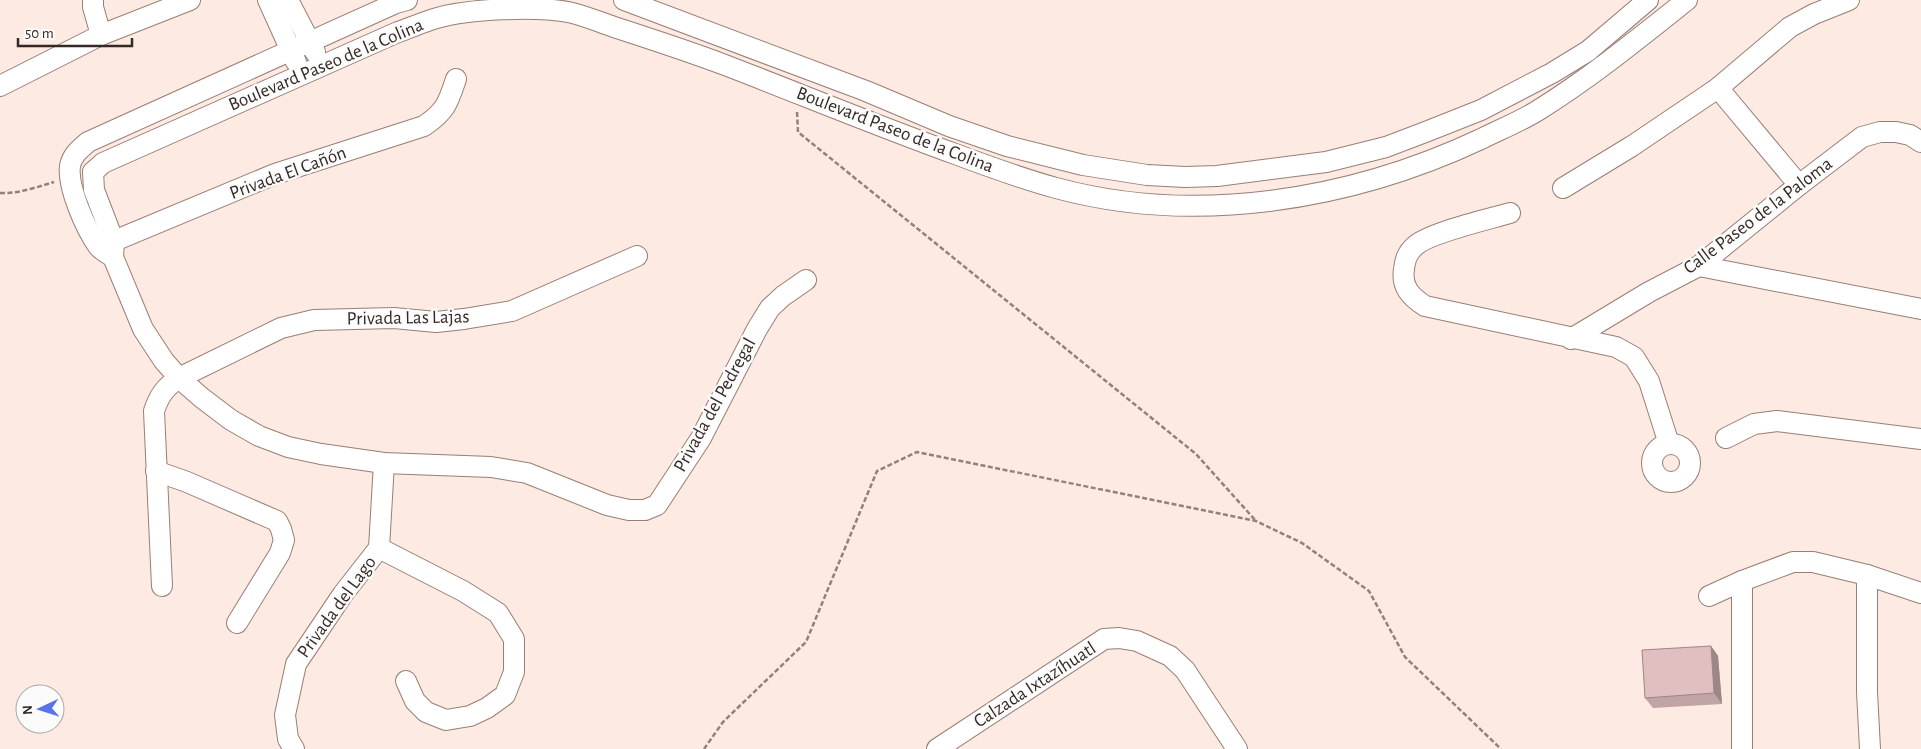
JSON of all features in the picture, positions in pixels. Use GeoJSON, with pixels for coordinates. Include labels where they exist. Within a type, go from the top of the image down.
{"type":"FeatureCollection","features":[{"type":"Feature","properties":{"kind":"street"},"geometry":{"type":"LineString","coordinates":[[93,0],[101,35]]}},
{"type":"Feature","properties":{"kind":"street"},"geometry":{"type":"LineString","coordinates":[[0,86],[101,35],[190,0]]}},
{"type":"Feature","properties":{"kind":"street"},"geometry":{"type":"LineString","coordinates":[[268,0],[301,74]]}},
{"type":"Feature","properties":{"kind":"street"},"geometry":{"type":"LineString","coordinates":[[288,0],[321,65]]}},
{"type":"Feature","properties":{"kind":"street","name":"Boulevard Paseo de la Colina"},"geometry":{"type":"LineString","coordinates":[[70,171],[76,152],[88,142],[291,49],[406,0]]}},
{"type":"Feature","properties":{"kind":"street","name":"Boulevard Paseo de la Colina"},"geometry":{"type":"LineString","coordinates":[[624,0],[866,91],[949,126],[1008,146],[1083,165],[1147,175],[1185,177],[1217,176],[1326,162],[1354,156],[1428,131],[1481,110],[1552,73],[1588,51],[1648,0]]}},
{"type":"Feature","properties":{"kind":"street","name":"Boulevard Paseo de la Colina"},"geometry":{"type":"LineString","coordinates":[[93,172],[103,162],[371,42],[438,18],[495,10],[518,9],[568,12],[659,41],[918,140],[1058,189],[1108,199],[1152,204],[1194,207],[1242,204],[1321,192],[1407,170],[1436,159],[1534,113],[1598,70],[1687,0]]}},
{"type":"Feature","properties":{"kind":"street"},"geometry":{"type":"LineString","coordinates":[[1563,188],[1632,146],[1718,88],[1790,27],[1814,14],[1850,0]]}},
{"type":"Feature","properties":{"kind":"street","name":"Privada El Cañón"},"geometry":{"type":"LineString","coordinates":[[108,249],[275,174],[424,126],[435,119],[446,108],[456,79]]}},
{"type":"Feature","properties":{"kind":"street"},"geometry":{"type":"LineString","coordinates":[[1718,88],[1799,185]]}},
{"type":"Feature","properties":{"kind":"street"},"geometry":{"type":"LineString","coordinates":[[1428,131],[1436,159]]}},
{"type":"Feature","properties":{"kind":"street","name":"Calle Paseo de la Paloma"},"geometry":{"type":"LineString","coordinates":[[1571,339],[1649,292],[1699,266],[1862,137],[1880,132],[1896,132],[1910,134],[1921,142]]}},
{"type":"Feature","properties":{"kind":"street"},"geometry":{"type":"LineString","coordinates":[[70,171],[93,172],[94,190],[108,249],[79,209],[72,188],[70,171]]}},
{"type":"Feature","properties":{"kind":"street"},"geometry":{"type":"LineString","coordinates":[[1510,213],[1430,237],[1416,244],[1406,256],[1402,278],[1411,297],[1425,306],[1571,339],[1616,347],[1634,357],[1649,381],[1668,444]]}},
{"type":"Feature","properties":{"kind":"street","name":"Privada del Pedregal"},"geometry":{"type":"LineString","coordinates":[[108,249],[143,328],[164,361],[179,378],[224,415],[259,436],[288,447],[384,463],[491,467],[527,473],[561,485],[607,506],[629,510],[645,510],[657,505],[701,438],[757,329],[770,308],[806,280]]}},
{"type":"Feature","properties":{"kind":"street","name":"Privada Las Lajas"},"geometry":{"type":"LineString","coordinates":[[162,586],[154,411],[158,398],[165,389],[179,378],[281,328],[314,320],[394,318],[436,322],[512,311],[637,256]]}},
{"type":"Feature","properties":{"kind":"street"},"geometry":{"type":"LineString","coordinates":[[1699,266],[1921,309]]}},
{"type":"Feature","properties":{"kind":"street"},"geometry":{"type":"LineString","coordinates":[[1726,438],[1754,424],[1777,421],[1921,439]]}},
{"type":"Feature","properties":{"kind":"street","name":"Privada del Lago"},"geometry":{"type":"LineString","coordinates":[[294,749],[288,739],[285,715],[296,664],[343,594],[379,548],[384,463]]}},
{"type":"Feature","properties":{"kind":"street"},"geometry":{"type":"LineString","coordinates":[[156,471],[187,482],[277,521],[282,529],[284,540],[280,553],[238,624]]}},
{"type":"Feature","properties":{"kind":"street"},"geometry":{"type":"LineString","coordinates":[[379,548],[463,591],[498,613],[514,640],[514,672],[504,695],[487,708],[470,716],[446,720],[426,712],[415,701],[406,681]]}},
{"type":"Feature","properties":{"kind":"street"},"geometry":{"type":"LineString","coordinates":[[1709,596],[1742,581],[1793,562],[1813,562],[1867,575],[1921,593]]}},
{"type":"Feature","properties":{"kind":"street"},"geometry":{"type":"LineString","coordinates":[[1867,575],[1867,692],[1870,749]]}},
{"type":"Feature","properties":{"kind":"street"},"geometry":{"type":"LineString","coordinates":[[1742,581],[1742,749]]}},
{"type":"Feature","properties":{"kind":"street","name":"Calzada Ixtazíhuatl"},"geometry":{"type":"LineString","coordinates":[[936,749],[1104,639],[1119,638],[1137,641],[1170,656],[1185,670],[1237,749]]}},
{"type":"Feature","properties":{"kind":"path"},"geometry":{"type":"LineString","coordinates":[[797,93],[798,132],[1196,454],[1256,521]]}},
{"type":"Feature","properties":{"kind":"path"},"geometry":{"type":"LineString","coordinates":[[0,194],[32,189],[70,171]]}},
{"type":"Feature","properties":{"kind":"path"},"geometry":{"type":"LineString","coordinates":[[704,749],[724,722],[806,642],[877,471],[917,452],[1256,521],[1302,543],[1370,591],[1405,657],[1501,749]]}},
{"type":"Feature","properties":{"kind":"building"},"geometry":{"type":"Polygon","coordinates":[[[1711,646],[1714,693],[1645,698],[1642,650],[1711,646]]]}}]}
